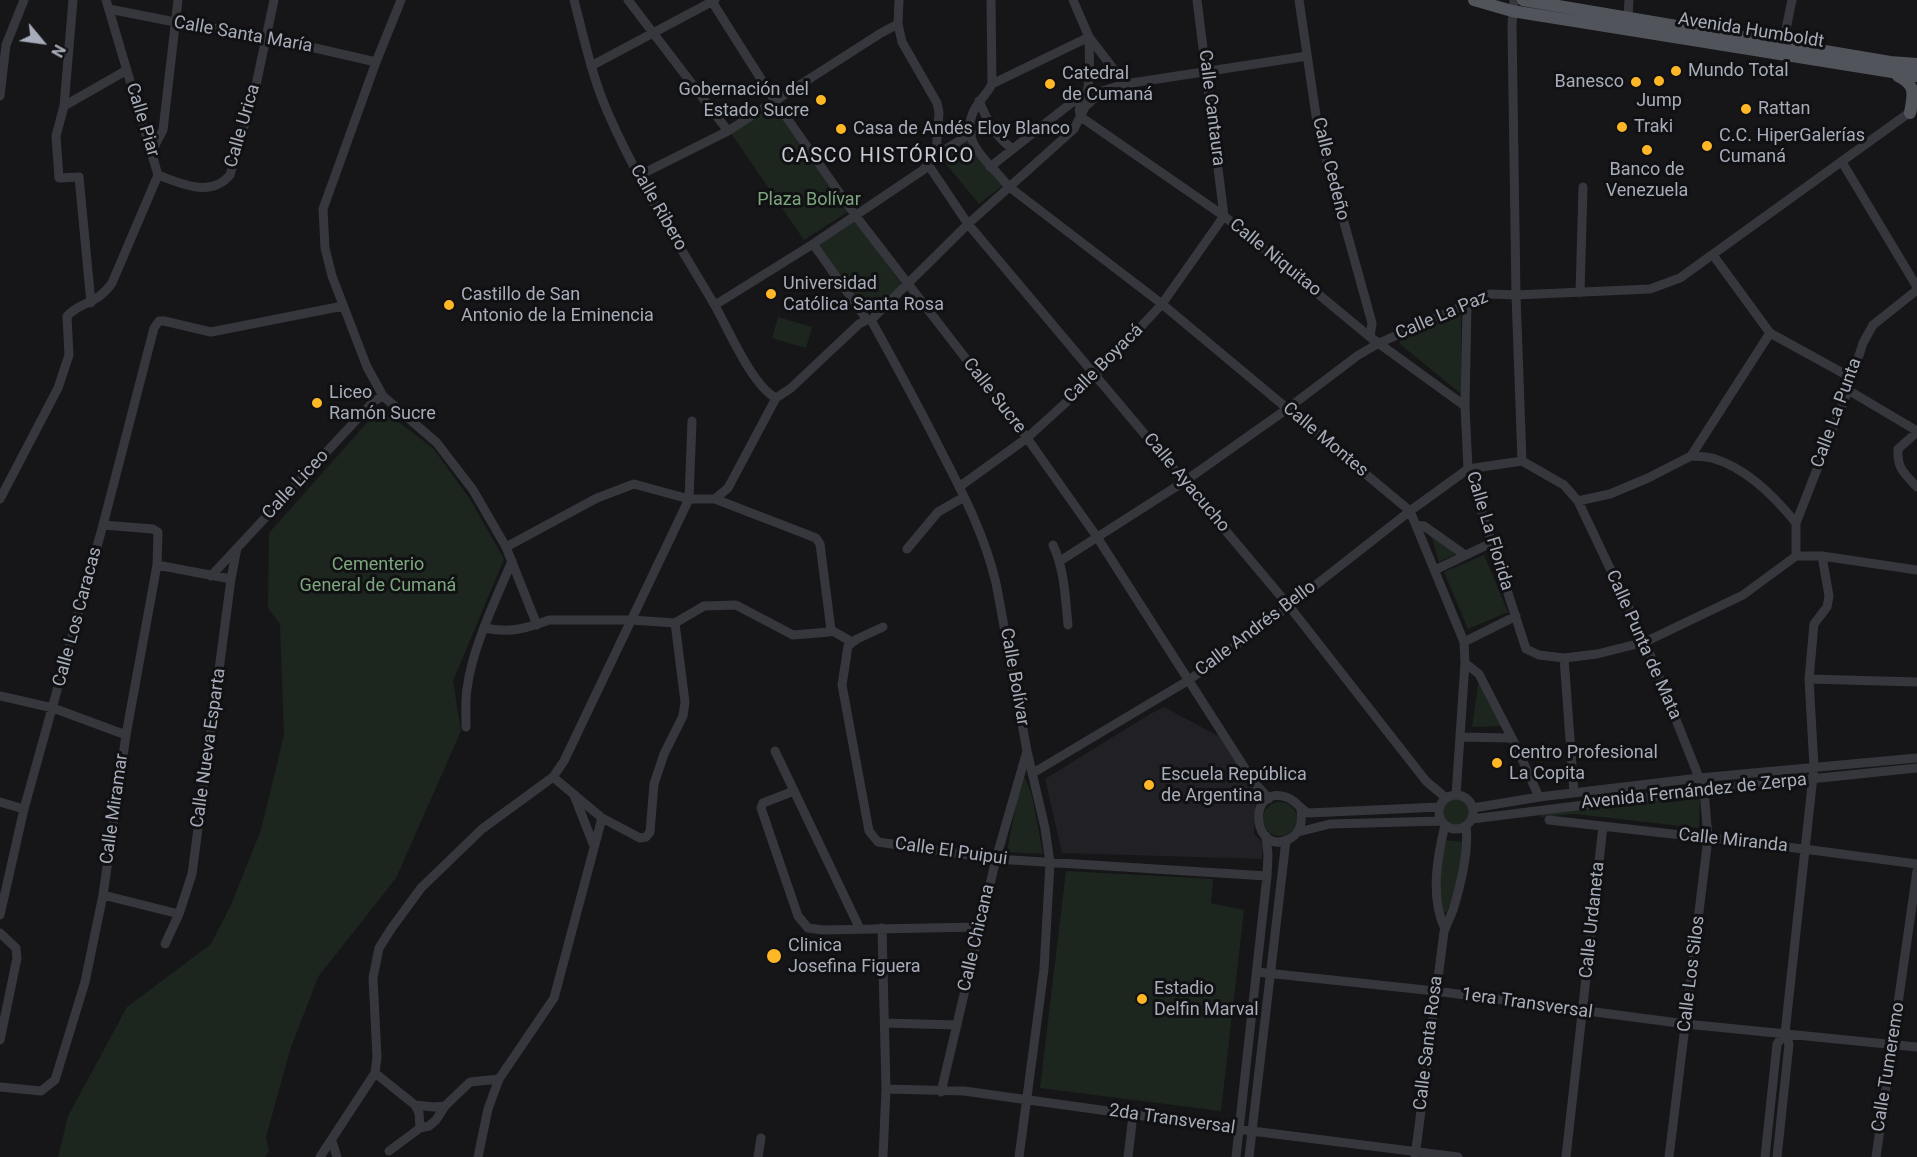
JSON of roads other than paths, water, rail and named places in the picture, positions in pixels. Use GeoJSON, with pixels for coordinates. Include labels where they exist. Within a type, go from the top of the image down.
{"type":"FeatureCollection","features":[{"type":"Feature","properties":{"kind":"main road","name":"Avenida Humboldt"},"geometry":{"type":"LineString","coordinates":[[1474,0],[1893,68],[1917,76]]}},
{"type":"Feature","properties":{"kind":"main road","name":"Avenida Humboldt"},"geometry":{"type":"LineString","coordinates":[[1523,0],[1628,16],[1782,49]]}},
{"type":"Feature","properties":{"kind":"main road"},"geometry":{"type":"LineString","coordinates":[[1913,109],[1912,87],[1893,68],[1917,57]]}},
{"type":"Feature","properties":{"kind":"main road","name":"Avenida Humboldt"},"geometry":{"type":"LineString","coordinates":[[1893,68],[1917,64]]}},
{"type":"Feature","properties":{"kind":"street"},"geometry":{"type":"LineString","coordinates":[[0,96],[6,45],[24,0]]}},
{"type":"Feature","properties":{"kind":"street"},"geometry":{"type":"LineString","coordinates":[[73,0],[64,106],[56,136],[59,178],[79,177],[91,303]]}},
{"type":"Feature","properties":{"kind":"street"},"geometry":{"type":"LineString","coordinates":[[152,151],[163,130],[178,0]]}},
{"type":"Feature","properties":{"kind":"street","name":"Calle Urica"},"geometry":{"type":"LineString","coordinates":[[158,175],[185,185],[206,189],[222,184],[230,175],[256,85],[274,0]]}},
{"type":"Feature","properties":{"kind":"street"},"geometry":{"type":"LineString","coordinates":[[401,0],[323,209],[325,248],[343,306],[367,367],[383,396],[437,443],[473,490],[506,547],[537,626]]}},
{"type":"Feature","properties":{"kind":"street","name":"Calle Ribero"},"geometry":{"type":"LineString","coordinates":[[574,0],[591,66],[607,112],[638,176],[754,375],[765,391],[776,398]]}},
{"type":"Feature","properties":{"kind":"street"},"geometry":{"type":"LineString","coordinates":[[628,0],[728,131]]}},
{"type":"Feature","properties":{"kind":"street"},"geometry":{"type":"LineString","coordinates":[[898,0],[898,24],[902,42],[937,103],[939,112],[936,155]]}},
{"type":"Feature","properties":{"kind":"street"},"geometry":{"type":"LineString","coordinates":[[715,305],[813,244],[929,166],[936,155],[972,133],[970,124],[979,101],[987,94],[992,84],[991,0]]}},
{"type":"Feature","properties":{"kind":"street"},"geometry":{"type":"LineString","coordinates":[[1073,0],[1089,37],[1125,84]]}},
{"type":"Feature","properties":{"kind":"street","name":"Calle Cantaura"},"geometry":{"type":"LineString","coordinates":[[1197,0],[1224,216]]}},
{"type":"Feature","properties":{"kind":"street","name":"Calle Cedeño"},"geometry":{"type":"LineString","coordinates":[[1299,0],[1318,129],[1372,323],[1370,336]]}},
{"type":"Feature","properties":{"kind":"street"},"geometry":{"type":"LineString","coordinates":[[1628,16],[1629,0]]}},
{"type":"Feature","properties":{"kind":"street"},"geometry":{"type":"LineString","coordinates":[[1782,49],[1792,0]]}},
{"type":"Feature","properties":{"kind":"street"},"geometry":{"type":"LineString","coordinates":[[591,66],[713,1]]}},
{"type":"Feature","properties":{"kind":"street","name":"Calle Sucre"},"geometry":{"type":"LineString","coordinates":[[713,1],[775,101],[855,215],[1027,438],[1097,537],[1253,781],[1269,799]]}},
{"type":"Feature","properties":{"kind":"street","name":"Calle Santa María"},"geometry":{"type":"LineString","coordinates":[[107,4],[175,22],[267,37],[376,62]]}},
{"type":"Feature","properties":{"kind":"street","name":"Calle Piar"},"geometry":{"type":"LineString","coordinates":[[0,499],[58,388],[69,356],[67,316],[105,293],[112,283],[158,175],[107,4]]}},
{"type":"Feature","properties":{"kind":"street"},"geometry":{"type":"LineString","coordinates":[[1513,5],[1516,295],[1522,461]]}},
{"type":"Feature","properties":{"kind":"street"},"geometry":{"type":"LineString","coordinates":[[638,176],[728,131],[898,24]]}},
{"type":"Feature","properties":{"kind":"street"},"geometry":{"type":"LineString","coordinates":[[992,84],[1089,37]]}},
{"type":"Feature","properties":{"kind":"street"},"geometry":{"type":"LineString","coordinates":[[1081,117],[1080,101],[1088,90],[1089,37]]}},
{"type":"Feature","properties":{"kind":"street"},"geometry":{"type":"LineString","coordinates":[[715,499],[728,488],[776,398],[791,388],[858,324],[869,320],[1008,186],[1074,129],[1085,107],[1102,91],[1125,84],[1307,56]]}},
{"type":"Feature","properties":{"kind":"street"},"geometry":{"type":"LineString","coordinates":[[64,106],[127,70]]}},
{"type":"Feature","properties":{"kind":"street"},"geometry":{"type":"LineString","coordinates":[[990,167],[1088,90]]}},
{"type":"Feature","properties":{"kind":"street"},"geometry":{"type":"LineString","coordinates":[[979,101],[997,135],[1013,149]]}},
{"type":"Feature","properties":{"kind":"street","name":"Calle La Paz"},"geometry":{"type":"LineString","coordinates":[[1060,561],[1185,481],[1357,356],[1379,343],[1490,294],[1580,293],[1650,288],[1680,278],[1913,109]]}},
{"type":"Feature","properties":{"kind":"street","name":"Calle Niquitao"},"geometry":{"type":"LineString","coordinates":[[1081,117],[1224,216],[1370,336],[1464,406]]}},
{"type":"Feature","properties":{"kind":"street","name":"Calle Montes"},"geometry":{"type":"LineString","coordinates":[[972,133],[975,148],[1008,186],[1162,304],[1410,510],[1464,642],[1465,663],[1456,795]]}},
{"type":"Feature","properties":{"kind":"street"},"geometry":{"type":"LineString","coordinates":[[1842,162],[1917,288]]}},
{"type":"Feature","properties":{"kind":"street","name":"Calle Ayacucho"},"geometry":{"type":"LineString","coordinates":[[929,166],[968,224],[1094,377],[1185,481],[1289,606],[1426,781],[1446,798]]}},
{"type":"Feature","properties":{"kind":"street"},"geometry":{"type":"LineString","coordinates":[[1580,293],[1583,186]]}},
{"type":"Feature","properties":{"kind":"street","name":"Calle Boyacá"},"geometry":{"type":"LineString","coordinates":[[959,487],[1027,438],[1094,377],[1162,304],[1224,216]]}},
{"type":"Feature","properties":{"kind":"street","name":"Calle Bolívar"},"geometry":{"type":"LineString","coordinates":[[813,244],[869,320],[904,377],[978,524],[991,561],[1027,751],[1045,828],[1050,863],[1044,969],[1019,1157]]}},
{"type":"Feature","properties":{"kind":"street"},"geometry":{"type":"LineString","coordinates":[[1713,255],[1770,333],[1850,376]]}},
{"type":"Feature","properties":{"kind":"street","name":"Calle La Punta"},"geometry":{"type":"LineString","coordinates":[[1796,556],[1796,523],[1848,390],[1850,376],[1863,343],[1873,325],[1917,288]]}},
{"type":"Feature","properties":{"kind":"street","name":"Calle La Florida"},"geometry":{"type":"LineString","coordinates":[[1467,304],[1464,406],[1468,470],[1526,649],[1539,655],[1564,658]]}},
{"type":"Feature","properties":{"kind":"street","name":"Calle Los Caracas"},"geometry":{"type":"LineString","coordinates":[[0,915],[24,809],[103,525],[154,328],[159,321],[164,321],[211,332],[343,306]]}},
{"type":"Feature","properties":{"kind":"street"},"geometry":{"type":"LineString","coordinates":[[1468,470],[1522,461],[1564,485],[1578,501],[1610,494],[1648,478],[1691,456],[1770,333]]}},
{"type":"Feature","properties":{"kind":"street"},"geometry":{"type":"LineString","coordinates":[[1848,390],[1917,431],[1898,449],[1898,463],[1902,472],[1917,487]]}},
{"type":"Feature","properties":{"kind":"street","name":"Calle Liceo"},"geometry":{"type":"LineString","coordinates":[[211,576],[373,402],[383,396]]}},
{"type":"Feature","properties":{"kind":"street"},"geometry":{"type":"LineString","coordinates":[[320,1157],[375,1073],[377,1056],[373,978],[379,948],[421,888],[482,830],[553,777],[564,761],[689,499],[692,422]]}},
{"type":"Feature","properties":{"kind":"street"},"geometry":{"type":"LineString","coordinates":[[1691,456],[1714,459],[1738,470],[1757,483],[1780,504],[1796,523]]}},
{"type":"Feature","properties":{"kind":"street","name":"Calle Andrés Bello"},"geometry":{"type":"LineString","coordinates":[[1033,773],[1188,681],[1289,606],[1410,510],[1468,470]]}},
{"type":"Feature","properties":{"kind":"street"},"geometry":{"type":"LineString","coordinates":[[506,547],[597,498],[634,484],[689,499],[715,499],[816,538],[820,544],[831,630]]}},
{"type":"Feature","properties":{"kind":"street"},"geometry":{"type":"LineString","coordinates":[[907,549],[938,512],[964,497]]}},
{"type":"Feature","properties":{"kind":"street","name":"Calle Punta de Mata"},"geometry":{"type":"LineString","coordinates":[[1578,501],[1645,642],[1704,790]]}},
{"type":"Feature","properties":{"kind":"street","name":"Calle Miramar"},"geometry":{"type":"LineString","coordinates":[[0,1087],[41,1091],[55,1080],[85,982],[103,895],[126,735],[157,564],[158,532],[153,529],[103,525]]}},
{"type":"Feature","properties":{"kind":"street"},"geometry":{"type":"LineString","coordinates":[[1416,525],[1424,526],[1466,555]]}},
{"type":"Feature","properties":{"kind":"street"},"geometry":{"type":"LineString","coordinates":[[1435,570],[1491,543]]}},
{"type":"Feature","properties":{"kind":"street"},"geometry":{"type":"LineString","coordinates":[[1053,545],[1060,561],[1068,625]]}},
{"type":"Feature","properties":{"kind":"street","name":"Calle Nueva Esparta"},"geometry":{"type":"LineString","coordinates":[[165,944],[179,914],[192,874],[237,548]]}},
{"type":"Feature","properties":{"kind":"street"},"geometry":{"type":"LineString","coordinates":[[1574,793],[1564,658],[1597,654],[1645,642],[1743,595],[1796,556],[1822,556],[1917,570]]}},
{"type":"Feature","properties":{"kind":"street"},"geometry":{"type":"LineString","coordinates":[[1765,1157],[1777,1044],[1785,1033],[1814,767],[1809,679],[1814,624],[1827,607],[1829,596],[1822,556]]}},
{"type":"Feature","properties":{"kind":"street"},"geometry":{"type":"LineString","coordinates":[[466,727],[466,690],[484,628],[512,561]]}},
{"type":"Feature","properties":{"kind":"street"},"geometry":{"type":"LineString","coordinates":[[157,564],[231,579]]}},
{"type":"Feature","properties":{"kind":"street"},"geometry":{"type":"LineString","coordinates":[[484,628],[512,631],[537,626],[549,620],[631,620],[675,623],[704,606],[736,605],[793,635],[831,630]]}},
{"type":"Feature","properties":{"kind":"street"},"geometry":{"type":"LineString","coordinates":[[1464,642],[1515,616]]}},
{"type":"Feature","properties":{"kind":"street"},"geometry":{"type":"LineString","coordinates":[[553,777],[603,818],[640,838],[646,837],[650,832],[654,784],[664,754],[683,716],[685,702],[675,623]]}},
{"type":"Feature","properties":{"kind":"street"},"geometry":{"type":"LineString","coordinates":[[831,630],[852,642],[884,627]]}},
{"type":"Feature","properties":{"kind":"street","name":"Calle El Puipui"},"geometry":{"type":"LineString","coordinates":[[852,642],[848,646],[842,685],[870,831],[878,842],[996,859],[1267,876]]}},
{"type":"Feature","properties":{"kind":"street"},"geometry":{"type":"LineString","coordinates":[[1465,663],[1479,674],[1539,797]]}},
{"type":"Feature","properties":{"kind":"street"},"geometry":{"type":"LineString","coordinates":[[1809,679],[1917,682]]}},
{"type":"Feature","properties":{"kind":"street"},"geometry":{"type":"LineString","coordinates":[[0,696],[53,708],[126,735]]}},
{"type":"Feature","properties":{"kind":"street"},"geometry":{"type":"LineString","coordinates":[[1460,737],[1511,738]]}},
{"type":"Feature","properties":{"kind":"street"},"geometry":{"type":"LineString","coordinates":[[775,750],[860,929]]}},
{"type":"Feature","properties":{"kind":"street","name":"Calle Chicana"},"geometry":{"type":"LineString","coordinates":[[941,1092],[996,859],[1027,751]]}},
{"type":"Feature","properties":{"kind":"street","name":"Avenida Fernández de Zerpa"},"geometry":{"type":"LineString","coordinates":[[1473,808],[1539,797],[1699,778],[1917,758]]}},
{"type":"Feature","properties":{"kind":"street","name":"Avenida Fernández de Zerpa"},"geometry":{"type":"LineString","coordinates":[[1469,823],[1704,790],[1917,768]]}},
{"type":"Feature","properties":{"kind":"street","name":"Calle Los Silos"},"geometry":{"type":"LineString","coordinates":[[1669,1157],[1708,838],[1704,790]]}},
{"type":"Feature","properties":{"kind":"street"},"geometry":{"type":"LineString","coordinates":[[794,791],[760,806],[798,916],[808,928],[823,930],[980,927]]}},
{"type":"Feature","properties":{"kind":"street"},"geometry":{"type":"LineString","coordinates":[[573,793],[594,846]]}},
{"type":"Feature","properties":{"kind":"street"},"geometry":{"type":"LineString","coordinates":[[1298,832],[1302,821],[1300,809],[1295,801],[1278,796],[1269,799],[1260,808],[1258,820],[1262,831],[1266,836],[1278,841],[1286,840],[1298,832],[1330,824],[1444,823],[1455,829],[1469,823],[1473,808],[1467,798],[1456,795],[1446,798],[1440,807],[1444,823]]}},
{"type":"Feature","properties":{"kind":"street"},"geometry":{"type":"LineString","coordinates":[[0,802],[24,809]]}},
{"type":"Feature","properties":{"kind":"street"},"geometry":{"type":"LineString","coordinates":[[1300,809],[1308,813],[1440,807]]}},
{"type":"Feature","properties":{"kind":"street"},"geometry":{"type":"LineString","coordinates":[[478,1157],[488,1109],[498,1079],[554,998],[603,818]]}},
{"type":"Feature","properties":{"kind":"street","name":"Calle Miranda"},"geometry":{"type":"LineString","coordinates":[[1548,820],[1917,864]]}},
{"type":"Feature","properties":{"kind":"street","name":"Calle Santa Rosa"},"geometry":{"type":"LineString","coordinates":[[1444,823],[1437,896],[1438,915],[1445,929]]}},
{"type":"Feature","properties":{"kind":"street","name":"Calle Santa Rosa"},"geometry":{"type":"LineString","coordinates":[[1415,1155],[1445,929],[1460,881],[1469,823]]}},
{"type":"Feature","properties":{"kind":"street","name":"Calle Urdaneta"},"geometry":{"type":"LineString","coordinates":[[1566,1157],[1604,826]]}},
{"type":"Feature","properties":{"kind":"street"},"geometry":{"type":"LineString","coordinates":[[1236,1157],[1237,1128],[1267,876],[1266,836]]}},
{"type":"Feature","properties":{"kind":"street"},"geometry":{"type":"LineString","coordinates":[[1249,1157],[1286,840]]}},
{"type":"Feature","properties":{"kind":"street","name":"Calle Tumeremo"},"geometry":{"type":"LineString","coordinates":[[1876,1157],[1917,871]]}},
{"type":"Feature","properties":{"kind":"street"},"geometry":{"type":"LineString","coordinates":[[103,895],[179,914]]}},
{"type":"Feature","properties":{"kind":"street"},"geometry":{"type":"LineString","coordinates":[[882,928],[886,1089],[883,1157]]}},
{"type":"Feature","properties":{"kind":"street"},"geometry":{"type":"LineString","coordinates":[[0,933],[16,948],[17,958],[0,1040]]}},
{"type":"Feature","properties":{"kind":"street","name":"1era Transversal"},"geometry":{"type":"LineString","coordinates":[[1257,972],[1436,991],[1686,1024],[1917,1047]]}},
{"type":"Feature","properties":{"kind":"street"},"geometry":{"type":"LineString","coordinates":[[885,1023],[957,1025]]}},
{"type":"Feature","properties":{"kind":"street"},"geometry":{"type":"LineString","coordinates":[[1777,1157],[1790,1044],[1785,1033]]}},
{"type":"Feature","properties":{"kind":"street"},"geometry":{"type":"LineString","coordinates":[[375,1073],[415,1105],[419,1113],[420,1128]]}},
{"type":"Feature","properties":{"kind":"street"},"geometry":{"type":"LineString","coordinates":[[389,1151],[420,1128],[429,1126],[445,1106],[470,1082],[498,1079]]}},
{"type":"Feature","properties":{"kind":"street","name":"2da Transversal"},"geometry":{"type":"LineString","coordinates":[[886,1089],[964,1091],[1415,1155],[1458,1157]]}},
{"type":"Feature","properties":{"kind":"street"},"geometry":{"type":"LineString","coordinates":[[415,1105],[445,1106]]}},
{"type":"Feature","properties":{"kind":"street"},"geometry":{"type":"LineString","coordinates":[[1128,1157],[1133,1115]]}},
{"type":"Feature","properties":{"kind":"street"},"geometry":{"type":"LineString","coordinates":[[758,1157],[761,1138]]}},
{"type":"Feature","properties":{"kind":"street"},"geometry":{"type":"LineString","coordinates":[[332,1141],[337,1157]]}},
{"type":"Feature","properties":{"kind":"place","name":"Mundo Total"},"geometry":{"type":"Point","coordinates":[1676,71]}},
{"type":"Feature","properties":{"kind":"place","name":"Jump"},"geometry":{"type":"Point","coordinates":[1659,81]}},
{"type":"Feature","properties":{"kind":"place","name":"Banesco"},"geometry":{"type":"Point","coordinates":[1636,82]}},
{"type":"Feature","properties":{"kind":"place","name":"Catedral de Cumaná"},"geometry":{"type":"Point","coordinates":[1050,84]}},
{"type":"Feature","properties":{"kind":"place","name":"Gobernación del Estado Sucre"},"geometry":{"type":"Point","coordinates":[821,100]}},
{"type":"Feature","properties":{"kind":"place","name":"Rattan"},"geometry":{"type":"Point","coordinates":[1746,109]}},
{"type":"Feature","properties":{"kind":"place","name":"Traki"},"geometry":{"type":"Point","coordinates":[1622,127]}},
{"type":"Feature","properties":{"kind":"place","name":"Casa de Andés Eloy Blanco"},"geometry":{"type":"Point","coordinates":[841,129]}},
{"type":"Feature","properties":{"kind":"place","name":"C.C. HiperGalerías Cumaná"},"geometry":{"type":"Point","coordinates":[1707,146]}},
{"type":"Feature","properties":{"kind":"place","name":"Banco de Venezuela"},"geometry":{"type":"Point","coordinates":[1647,150]}},
{"type":"Feature","properties":{"kind":"place","name":"Universidad Católica Santa Rosa"},"geometry":{"type":"Point","coordinates":[771,294]}},
{"type":"Feature","properties":{"kind":"place","name":"Castillo de San Antonio de la Eminencia"},"geometry":{"type":"Point","coordinates":[449,305]}},
{"type":"Feature","properties":{"kind":"place","name":"Liceo Ramón Sucre"},"geometry":{"type":"Point","coordinates":[317,403]}},
{"type":"Feature","properties":{"kind":"place","name":"Centro Profesional La Copita"},"geometry":{"type":"Point","coordinates":[1497,763]}},
{"type":"Feature","properties":{"kind":"place","name":"Escuela República de Argentina"},"geometry":{"type":"Point","coordinates":[1149,785]}},
{"type":"Feature","properties":{"kind":"place","name":"Clinica Josefina Figuera"},"geometry":{"type":"Point","coordinates":[774,956]}},
{"type":"Feature","properties":{"kind":"place","name":"Estadio Delfin Marval"},"geometry":{"type":"Point","coordinates":[1142,999]}},
{"type":"Feature","properties":{"kind":"district","name":"CASCO HISTÓRICO"},"geometry":{"type":"Point","coordinates":[878,157]}},
{"type":"Feature","properties":{"kind":"park label","name":"Plaza Bolívar"},"geometry":{"type":"Point","coordinates":[809,200]}},
{"type":"Feature","properties":{"kind":"park label","name":"Cementerio General de Cumaná"},"geometry":{"type":"Point","coordinates":[378,575]}}]}
